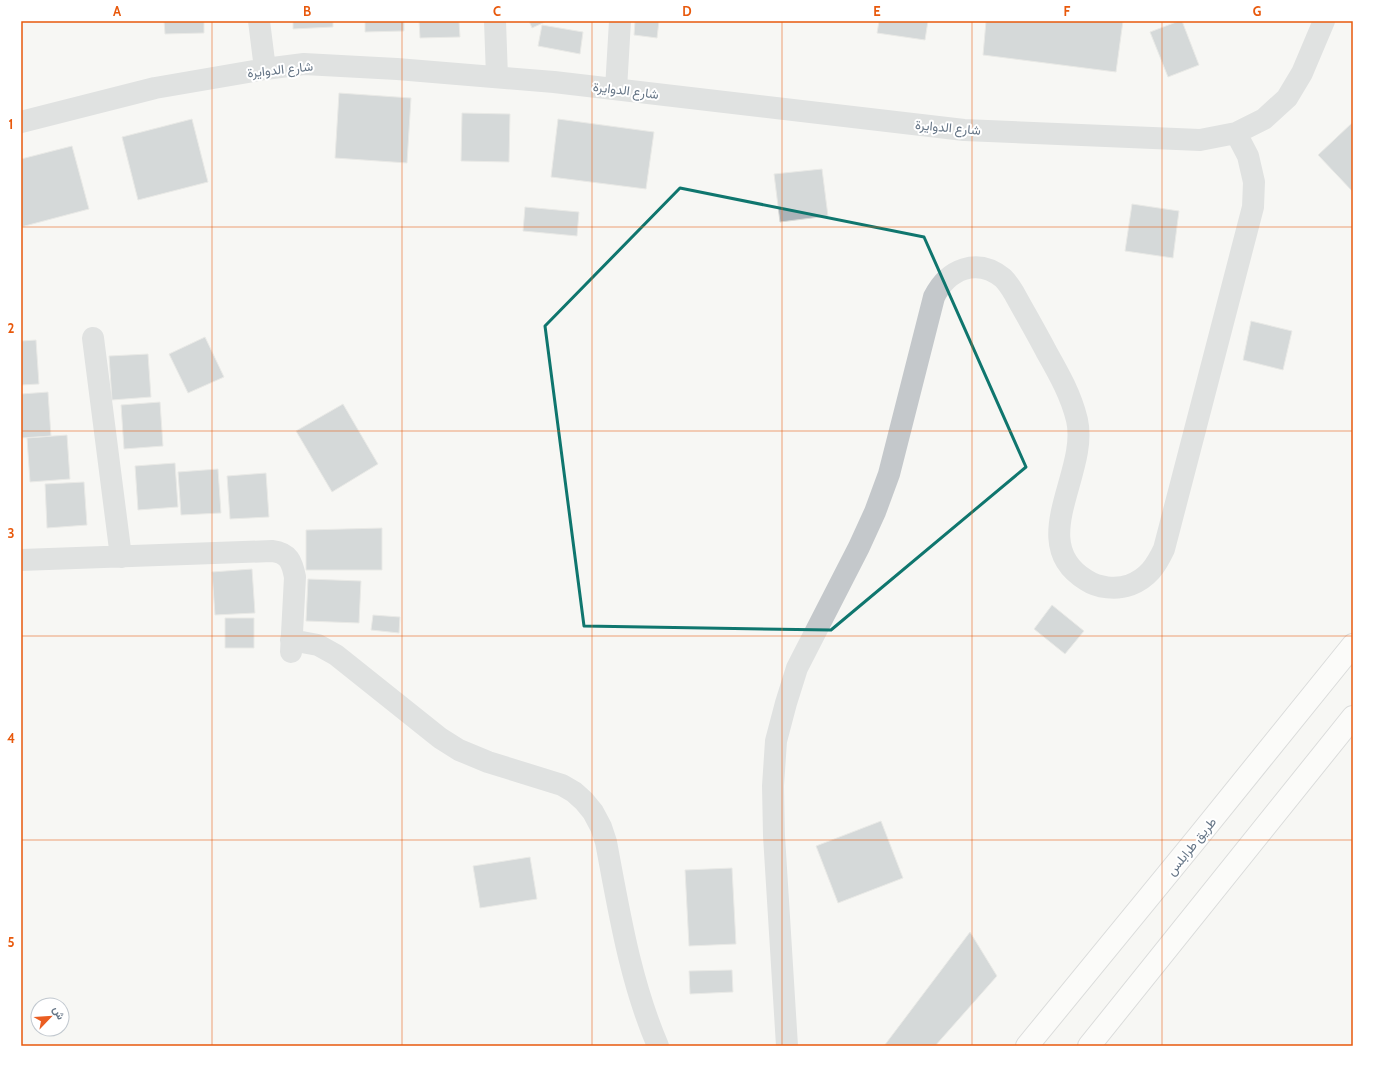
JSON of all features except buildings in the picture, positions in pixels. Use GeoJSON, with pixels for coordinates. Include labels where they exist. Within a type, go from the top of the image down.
{"type":"FeatureCollection","features":[{"type":"Feature","properties":{"kind":"highway","name":"طريق طرابلس"},"geometry":{"type":"LineString","coordinates":[[1027,1046],[1353,645]]}},
{"type":"Feature","properties":{"kind":"highway"},"geometry":{"type":"LineString","coordinates":[[1089,1046],[1353,717]]}},
{"type":"Feature","properties":{"kind":"street"},"geometry":{"type":"LineString","coordinates":[[259,21],[264,69]]}},
{"type":"Feature","properties":{"kind":"street"},"geometry":{"type":"LineString","coordinates":[[495,21],[497,77]]}},
{"type":"Feature","properties":{"kind":"street"},"geometry":{"type":"LineString","coordinates":[[616,89],[620,21]]}},
{"type":"Feature","properties":{"kind":"street","name":"شارع الدوايرة"},"geometry":{"type":"LineString","coordinates":[[21,122],[155,88],[264,69],[304,64],[397,69],[497,77],[616,89],[964,130],[1200,140],[1236,133],[1264,119],[1287,98],[1302,73],[1324,21]]}},
{"type":"Feature","properties":{"kind":"street"},"geometry":{"type":"LineString","coordinates":[[787,1046],[772,786],[776,741],[797,668],[859,547],[875,512],[889,474],[934,297],[939,286],[961,269],[975,267],[990,270],[1004,279],[1014,293],[1066,386],[1078,422],[1077,455],[1060,519],[1058,539],[1064,558],[1076,574],[1092,584],[1109,588],[1128,586],[1143,578],[1156,565],[1164,549],[1253,207],[1253,176],[1248,156],[1236,133]]}},
{"type":"Feature","properties":{"kind":"street"},"geometry":{"type":"LineString","coordinates":[[93,338],[121,556]]}},
{"type":"Feature","properties":{"kind":"street"},"geometry":{"type":"LineString","coordinates":[[21,560],[272,551],[280,552],[287,557],[293,566],[295,577],[291,646],[318,645],[336,655],[440,738],[459,750],[488,762],[562,785],[574,792],[593,812],[606,842],[626,948],[635,982],[658,1046]]}},
{"type":"Feature","properties":{"kind":"highlighted area"},"geometry":{"type":"Polygon","coordinates":[[[680,188],[924,237],[1026,467],[831,630],[584,626],[545,326],[680,188]]]}}]}
